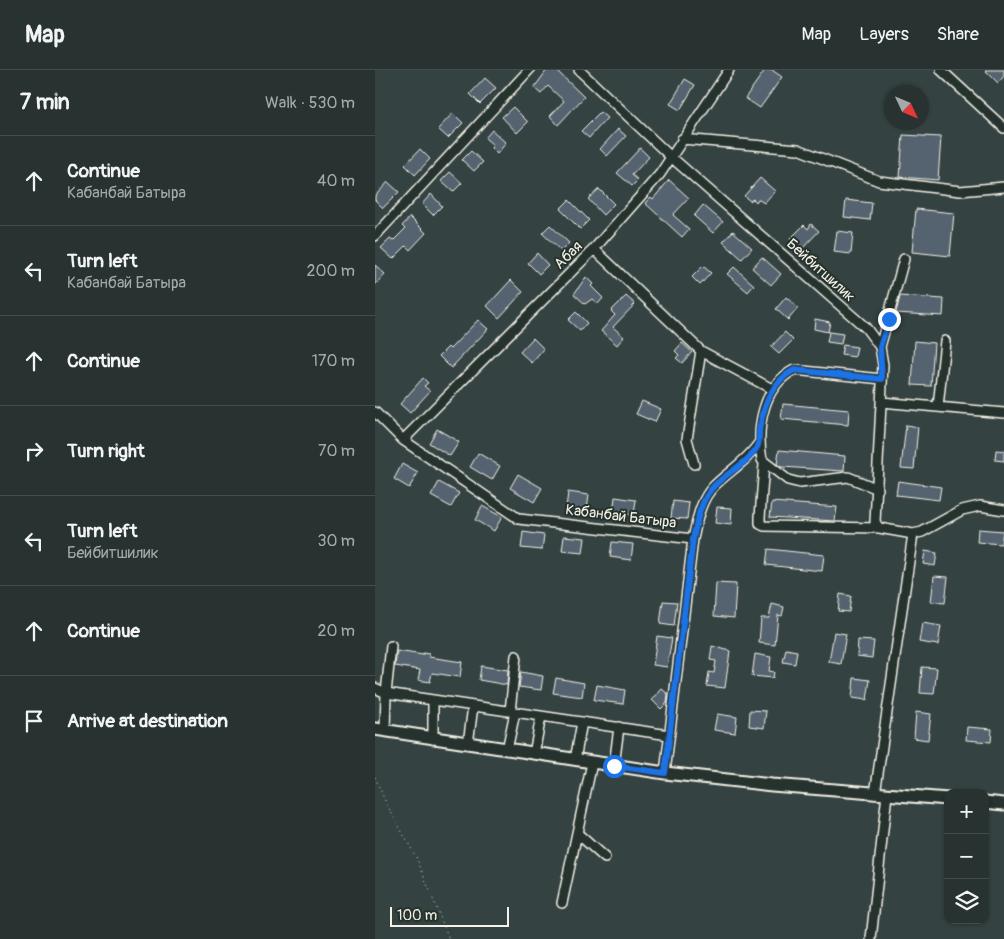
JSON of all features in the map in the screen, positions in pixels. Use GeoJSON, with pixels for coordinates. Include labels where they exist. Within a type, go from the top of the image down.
{"type":"FeatureCollection","features":[{"type":"Feature","properties":{"kind":"main road"},"geometry":{"type":"LineString","coordinates":[[380,730],[665,773],[772,785],[944,799]]}},
{"type":"Feature","properties":{"kind":"main road"},"geometry":{"type":"LineString","coordinates":[[989,802],[1004,804]]}},
{"type":"Feature","properties":{"kind":"street"},"geometry":{"type":"LineString","coordinates":[[375,236],[529,70]]}},
{"type":"Feature","properties":{"kind":"street","name":"Бейбитшилик"},"geometry":{"type":"LineString","coordinates":[[579,70],[670,156],[866,328],[880,347]]}},
{"type":"Feature","properties":{"kind":"street","name":"Абая"},"geometry":{"type":"LineString","coordinates":[[403,440],[594,249],[660,174],[670,156],[729,70]]}},
{"type":"Feature","properties":{"kind":"street"},"geometry":{"type":"LineString","coordinates":[[941,70],[1004,128]]}},
{"type":"Feature","properties":{"kind":"street"},"geometry":{"type":"LineString","coordinates":[[682,139],[798,149],[879,181],[960,191],[1004,187]]}},
{"type":"Feature","properties":{"kind":"street"},"geometry":{"type":"LineString","coordinates":[[594,249],[701,351],[772,389]]}},
{"type":"Feature","properties":{"kind":"street"},"geometry":{"type":"LineString","coordinates":[[879,528],[875,522],[882,379],[880,347],[903,259]]}},
{"type":"Feature","properties":{"kind":"street"},"geometry":{"type":"LineString","coordinates":[[938,407],[945,341]]}},
{"type":"Feature","properties":{"kind":"street"},"geometry":{"type":"LineString","coordinates":[[694,464],[687,439],[701,351]]}},
{"type":"Feature","properties":{"kind":"street"},"geometry":{"type":"LineString","coordinates":[[882,379],[794,370],[782,376],[772,389],[759,427],[759,444],[764,464],[760,524],[764,526],[879,528],[913,534],[922,532],[962,510],[980,506],[1004,510]]}},
{"type":"Feature","properties":{"kind":"street"},"geometry":{"type":"LineString","coordinates":[[881,402],[1004,413]]}},
{"type":"Feature","properties":{"kind":"street","name":"Кабанбай Батыра"},"geometry":{"type":"LineString","coordinates":[[375,412],[403,440],[519,519],[693,539],[665,773]]}},
{"type":"Feature","properties":{"kind":"street"},"geometry":{"type":"LineString","coordinates":[[693,539],[701,508],[713,487],[750,456],[759,444]]}},
{"type":"Feature","properties":{"kind":"street"},"geometry":{"type":"LineString","coordinates":[[764,464],[789,480],[800,483],[848,477],[878,489]]}},
{"type":"Feature","properties":{"kind":"street"},"geometry":{"type":"LineString","coordinates":[[871,939],[881,794],[913,534]]}},
{"type":"Feature","properties":{"kind":"street"},"geometry":{"type":"LineString","coordinates":[[380,730],[391,646]]}},
{"type":"Feature","properties":{"kind":"street"},"geometry":{"type":"LineString","coordinates":[[507,750],[516,656]]}},
{"type":"Feature","properties":{"kind":"street"},"geometry":{"type":"LineString","coordinates":[[375,688],[386,693],[669,735]]}},
{"type":"Feature","properties":{"kind":"street"},"geometry":{"type":"LineString","coordinates":[[433,700],[433,739]]}},
{"type":"Feature","properties":{"kind":"street"},"geometry":{"type":"LineString","coordinates":[[468,744],[473,706]]}},
{"type":"Feature","properties":{"kind":"street"},"geometry":{"type":"LineString","coordinates":[[534,754],[541,716]]}},
{"type":"Feature","properties":{"kind":"street"},"geometry":{"type":"LineString","coordinates":[[575,760],[582,722]]}},
{"type":"Feature","properties":{"kind":"street"},"geometry":{"type":"LineString","coordinates":[[614,766],[619,727]]}},
{"type":"Feature","properties":{"kind":"street"},"geometry":{"type":"LineString","coordinates":[[562,902],[592,763]]}},
{"type":"Feature","properties":{"kind":"street"},"geometry":{"type":"LineString","coordinates":[[577,832],[605,858]]}},
{"type":"Feature","properties":{"kind":"path"},"geometry":{"type":"LineString","coordinates":[[375,777],[386,803],[417,859],[449,939]]}},
{"type":"Feature","properties":{"kind":"building"},"geometry":{"type":"Polygon","coordinates":[[[547,70],[556,70],[584,97],[558,125],[550,116],[564,101],[548,86],[541,94],[534,88],[547,70]]]}},
{"type":"Feature","properties":{"kind":"building"},"geometry":{"type":"Polygon","coordinates":[[[765,70],[772,70],[782,77],[760,108],[745,98],[765,70]]]}},
{"type":"Feature","properties":{"kind":"building"},"geometry":{"type":"Polygon","coordinates":[[[985,70],[1004,70],[1004,76],[998,83],[985,70]]]}},
{"type":"Feature","properties":{"kind":"building"},"geometry":{"type":"Polygon","coordinates":[[[485,78],[496,88],[480,104],[470,94],[485,78]]]}},
{"type":"Feature","properties":{"kind":"building"},"geometry":{"type":"Polygon","coordinates":[[[685,79],[695,85],[680,110],[670,104],[685,79]]]}},
{"type":"Feature","properties":{"kind":"building"},"geometry":{"type":"Polygon","coordinates":[[[513,107],[528,122],[517,133],[502,117],[513,107]]]}},
{"type":"Feature","properties":{"kind":"building"},"geometry":{"type":"Polygon","coordinates":[[[600,112],[607,118],[589,138],[581,131],[600,112]]]}},
{"type":"Feature","properties":{"kind":"building"},"geometry":{"type":"Polygon","coordinates":[[[453,113],[463,123],[448,138],[438,129],[453,113]]]}},
{"type":"Feature","properties":{"kind":"building"},"geometry":{"type":"Polygon","coordinates":[[[618,129],[626,136],[607,156],[600,149],[618,129]]]}},
{"type":"Feature","properties":{"kind":"building"},"geometry":{"type":"Polygon","coordinates":[[[492,130],[506,143],[497,154],[491,148],[493,145],[485,138],[492,130]]]}},
{"type":"Feature","properties":{"kind":"building"},"geometry":{"type":"Polygon","coordinates":[[[903,135],[941,137],[938,180],[900,177],[903,135]]]}},
{"type":"Feature","properties":{"kind":"building"},"geometry":{"type":"Polygon","coordinates":[[[640,148],[649,157],[632,175],[638,180],[632,186],[617,173],[640,148]]]}},
{"type":"Feature","properties":{"kind":"building"},"geometry":{"type":"Polygon","coordinates":[[[420,149],[430,159],[415,175],[405,165],[420,149]]]}},
{"type":"Feature","properties":{"kind":"building"},"geometry":{"type":"Polygon","coordinates":[[[471,151],[483,162],[474,171],[462,160],[471,151]]]}},
{"type":"Feature","properties":{"kind":"building"},"geometry":{"type":"Polygon","coordinates":[[[450,172],[462,183],[453,192],[441,181],[450,172]]]}},
{"type":"Feature","properties":{"kind":"building"},"geometry":{"type":"Polygon","coordinates":[[[760,178],[775,191],[764,203],[758,199],[756,202],[753,199],[750,201],[744,196],[760,178]]]}},
{"type":"Feature","properties":{"kind":"building"},"geometry":{"type":"Polygon","coordinates":[[[669,180],[689,198],[673,215],[689,229],[682,237],[645,203],[651,197],[653,199],[669,180]]]}},
{"type":"Feature","properties":{"kind":"building"},"geometry":{"type":"Polygon","coordinates":[[[388,182],[399,192],[383,208],[375,200],[375,196],[388,182]]]}},
{"type":"Feature","properties":{"kind":"building"},"geometry":{"type":"Polygon","coordinates":[[[599,189],[614,204],[603,215],[588,199],[599,189]]]}},
{"type":"Feature","properties":{"kind":"building"},"geometry":{"type":"Polygon","coordinates":[[[431,194],[442,206],[433,215],[422,204],[431,194]]]}},
{"type":"Feature","properties":{"kind":"building"},"geometry":{"type":"Polygon","coordinates":[[[569,200],[589,220],[580,229],[560,209],[569,200]]]}},
{"type":"Feature","properties":{"kind":"building"},"geometry":{"type":"Polygon","coordinates":[[[846,200],[872,203],[870,220],[844,217],[846,200]]]}},
{"type":"Feature","properties":{"kind":"building"},"geometry":{"type":"Polygon","coordinates":[[[703,205],[723,222],[713,233],[694,216],[703,205]]]}},
{"type":"Feature","properties":{"kind":"building"},"geometry":{"type":"Polygon","coordinates":[[[916,209],[954,213],[950,256],[912,252],[916,209]]]}},
{"type":"Feature","properties":{"kind":"building"},"geometry":{"type":"Polygon","coordinates":[[[410,217],[426,233],[410,250],[406,246],[393,259],[381,248],[390,239],[393,241],[405,229],[402,226],[410,217]]]}},
{"type":"Feature","properties":{"kind":"building"},"geometry":{"type":"Polygon","coordinates":[[[811,224],[819,231],[801,250],[790,239],[804,225],[808,229],[811,224]]]}},
{"type":"Feature","properties":{"kind":"building"},"geometry":{"type":"Polygon","coordinates":[[[550,225],[569,243],[561,251],[542,233],[550,225]]]}},
{"type":"Feature","properties":{"kind":"building"},"geometry":{"type":"Polygon","coordinates":[[[733,231],[752,248],[742,259],[723,242],[733,231]]]}},
{"type":"Feature","properties":{"kind":"building"},"geometry":{"type":"Polygon","coordinates":[[[837,231],[853,233],[851,254],[834,252],[837,231]]]}},
{"type":"Feature","properties":{"kind":"building"},"geometry":{"type":"Polygon","coordinates":[[[537,253],[548,265],[539,274],[528,263],[537,253]]]}},
{"type":"Feature","properties":{"kind":"building"},"geometry":{"type":"Polygon","coordinates":[[[762,257],[781,274],[771,285],[752,268],[762,257]]]}},
{"type":"Feature","properties":{"kind":"building"},"geometry":{"type":"Polygon","coordinates":[[[375,265],[385,274],[375,285],[375,265]]]}},
{"type":"Feature","properties":{"kind":"building"},"geometry":{"type":"Polygon","coordinates":[[[703,266],[711,273],[700,285],[692,277],[703,266]]]}},
{"type":"Feature","properties":{"kind":"building"},"geometry":{"type":"Polygon","coordinates":[[[734,267],[754,285],[748,292],[727,274],[734,267]]]}},
{"type":"Feature","properties":{"kind":"building"},"geometry":{"type":"Polygon","coordinates":[[[586,277],[593,284],[591,286],[603,298],[598,304],[592,299],[585,304],[574,294],[586,277]]]}},
{"type":"Feature","properties":{"kind":"building"},"geometry":{"type":"Polygon","coordinates":[[[511,280],[523,292],[499,318],[487,306],[511,280]]]}},
{"type":"Feature","properties":{"kind":"building"},"geometry":{"type":"Polygon","coordinates":[[[626,296],[635,304],[613,327],[624,337],[617,345],[601,331],[615,315],[611,311],[626,296]]]}},
{"type":"Feature","properties":{"kind":"building"},"geometry":{"type":"Polygon","coordinates":[[[900,296],[944,299],[943,316],[896,313],[900,296]]]}},
{"type":"Feature","properties":{"kind":"building"},"geometry":{"type":"Polygon","coordinates":[[[786,297],[798,308],[788,320],[776,309],[786,297]]]}},
{"type":"Feature","properties":{"kind":"building"},"geometry":{"type":"Polygon","coordinates":[[[576,312],[587,323],[580,331],[568,320],[576,312]]]}},
{"type":"Feature","properties":{"kind":"building"},"geometry":{"type":"Polygon","coordinates":[[[815,319],[830,322],[828,332],[814,329],[815,319]]]}},
{"type":"Feature","properties":{"kind":"building"},"geometry":{"type":"Polygon","coordinates":[[[478,320],[488,329],[451,368],[439,356],[448,347],[450,349],[478,320]]]}},
{"type":"Feature","properties":{"kind":"building"},"geometry":{"type":"Polygon","coordinates":[[[785,332],[793,340],[779,354],[771,347],[785,332]]]}},
{"type":"Feature","properties":{"kind":"building"},"geometry":{"type":"Polygon","coordinates":[[[829,332],[843,334],[841,344],[827,342],[829,332]]]}},
{"type":"Feature","properties":{"kind":"building"},"geometry":{"type":"Polygon","coordinates":[[[533,338],[544,349],[532,363],[520,352],[533,338]]]}},
{"type":"Feature","properties":{"kind":"building"},"geometry":{"type":"Polygon","coordinates":[[[915,341],[934,343],[931,386],[912,385],[915,341]]]}},
{"type":"Feature","properties":{"kind":"building"},"geometry":{"type":"Polygon","coordinates":[[[682,343],[692,352],[682,363],[676,358],[679,355],[675,351],[682,343]]]}},
{"type":"Feature","properties":{"kind":"building"},"geometry":{"type":"Polygon","coordinates":[[[843,345],[857,347],[855,357],[841,355],[843,345]]]}},
{"type":"Feature","properties":{"kind":"building"},"geometry":{"type":"Polygon","coordinates":[[[423,378],[428,383],[424,386],[430,391],[410,413],[400,404],[423,378]]]}},
{"type":"Feature","properties":{"kind":"building"},"geometry":{"type":"Polygon","coordinates":[[[642,401],[661,409],[655,422],[636,414],[642,401]]]}},
{"type":"Feature","properties":{"kind":"building"},"geometry":{"type":"Polygon","coordinates":[[[783,404],[849,410],[848,425],[781,419],[783,404]]]}},
{"type":"Feature","properties":{"kind":"building"},"geometry":{"type":"Polygon","coordinates":[[[906,425],[918,427],[914,469],[901,468],[906,425]]]}},
{"type":"Feature","properties":{"kind":"building"},"geometry":{"type":"Polygon","coordinates":[[[437,429],[459,442],[450,456],[429,443],[437,429]]]}},
{"type":"Feature","properties":{"kind":"building"},"geometry":{"type":"Polygon","coordinates":[[[779,450],[845,456],[844,471],[781,467],[777,464],[779,450]]]}},
{"type":"Feature","properties":{"kind":"building"},"geometry":{"type":"Polygon","coordinates":[[[996,450],[1004,451],[1004,461],[995,460],[996,450]]]}},
{"type":"Feature","properties":{"kind":"building"},"geometry":{"type":"Polygon","coordinates":[[[478,453],[500,466],[492,480],[470,467],[478,453]]]}},
{"type":"Feature","properties":{"kind":"building"},"geometry":{"type":"Polygon","coordinates":[[[402,464],[418,473],[409,488],[394,479],[402,464]]]}},
{"type":"Feature","properties":{"kind":"building"},"geometry":{"type":"Polygon","coordinates":[[[518,474],[542,488],[534,502],[510,488],[518,474]]]}},
{"type":"Feature","properties":{"kind":"building"},"geometry":{"type":"Polygon","coordinates":[[[898,481],[941,487],[939,500],[896,495],[898,481]]]}},
{"type":"Feature","properties":{"kind":"building"},"geometry":{"type":"Polygon","coordinates":[[[439,482],[459,493],[451,507],[431,496],[439,482]]]}},
{"type":"Feature","properties":{"kind":"building"},"geometry":{"type":"Polygon","coordinates":[[[568,492],[589,495],[587,510],[566,508],[568,492]]]}},
{"type":"Feature","properties":{"kind":"building"},"geometry":{"type":"Polygon","coordinates":[[[615,497],[636,500],[634,515],[613,513],[615,497]]]}},
{"type":"Feature","properties":{"kind":"building"},"geometry":{"type":"Polygon","coordinates":[[[673,501],[689,503],[687,519],[671,518],[673,501]]]}},
{"type":"Feature","properties":{"kind":"building"},"geometry":{"type":"Polygon","coordinates":[[[772,502],[837,507],[835,521],[770,517],[772,502]]]}},
{"type":"Feature","properties":{"kind":"building"},"geometry":{"type":"Polygon","coordinates":[[[482,506],[502,517],[494,531],[475,520],[482,506]]]}},
{"type":"Feature","properties":{"kind":"building"},"geometry":{"type":"Polygon","coordinates":[[[717,507],[732,508],[731,525],[715,523],[717,507]]]}},
{"type":"Feature","properties":{"kind":"building"},"geometry":{"type":"Polygon","coordinates":[[[978,529],[1003,531],[1001,544],[977,542],[978,529]]]}},
{"type":"Feature","properties":{"kind":"building"},"geometry":{"type":"Polygon","coordinates":[[[523,532],[544,535],[542,550],[521,548],[523,532]]]}},
{"type":"Feature","properties":{"kind":"building"},"geometry":{"type":"Polygon","coordinates":[[[564,536],[585,538],[583,553],[562,551],[564,536]]]}},
{"type":"Feature","properties":{"kind":"building"},"geometry":{"type":"Polygon","coordinates":[[[612,542],[633,544],[631,560],[610,557],[612,542]]]}},
{"type":"Feature","properties":{"kind":"building"},"geometry":{"type":"Polygon","coordinates":[[[768,549],[824,555],[822,571],[766,565],[768,549]]]}},
{"type":"Feature","properties":{"kind":"building"},"geometry":{"type":"Polygon","coordinates":[[[925,551],[937,553],[935,566],[923,564],[925,551]]]}},
{"type":"Feature","properties":{"kind":"building"},"geometry":{"type":"Polygon","coordinates":[[[934,576],[948,577],[945,603],[931,602],[934,576]]]}},
{"type":"Feature","properties":{"kind":"building"},"geometry":{"type":"Polygon","coordinates":[[[716,583],[736,584],[734,618],[714,616],[716,583]]]}},
{"type":"Feature","properties":{"kind":"building"},"geometry":{"type":"Polygon","coordinates":[[[840,594],[851,596],[849,612],[838,611],[840,594]]]}},
{"type":"Feature","properties":{"kind":"building"},"geometry":{"type":"Polygon","coordinates":[[[663,601],[677,602],[674,626],[660,624],[663,601]]]}},
{"type":"Feature","properties":{"kind":"building"},"geometry":{"type":"Polygon","coordinates":[[[772,604],[784,607],[782,616],[778,615],[775,645],[759,643],[761,618],[769,618],[772,604]]]}},
{"type":"Feature","properties":{"kind":"building"},"geometry":{"type":"Polygon","coordinates":[[[922,623],[941,626],[938,645],[919,642],[922,623]]]}},
{"type":"Feature","properties":{"kind":"building"},"geometry":{"type":"Polygon","coordinates":[[[834,632],[846,634],[841,664],[829,662],[834,632]]]}},
{"type":"Feature","properties":{"kind":"building"},"geometry":{"type":"Polygon","coordinates":[[[657,636],[672,638],[667,667],[653,665],[657,636]]]}},
{"type":"Feature","properties":{"kind":"building"},"geometry":{"type":"Polygon","coordinates":[[[858,640],[874,641],[872,658],[857,656],[858,640]]]}},
{"type":"Feature","properties":{"kind":"building"},"geometry":{"type":"Polygon","coordinates":[[[712,646],[730,651],[725,688],[707,686],[709,672],[714,673],[716,661],[710,660],[712,646]]]}},
{"type":"Feature","properties":{"kind":"building"},"geometry":{"type":"Polygon","coordinates":[[[786,649],[797,651],[795,664],[783,662],[786,649]]]}},
{"type":"Feature","properties":{"kind":"building"},"geometry":{"type":"Polygon","coordinates":[[[397,651],[423,655],[423,653],[429,654],[429,657],[462,662],[460,677],[432,673],[430,682],[418,680],[420,670],[395,666],[397,651]]]}},
{"type":"Feature","properties":{"kind":"building"},"geometry":{"type":"Polygon","coordinates":[[[755,654],[771,657],[769,671],[774,672],[773,678],[752,676],[755,654]]]}},
{"type":"Feature","properties":{"kind":"building"},"geometry":{"type":"Polygon","coordinates":[[[481,666],[508,670],[507,685],[479,680],[481,666]]]}},
{"type":"Feature","properties":{"kind":"building"},"geometry":{"type":"Polygon","coordinates":[[[922,667],[937,668],[934,694],[920,693],[922,667]]]}},
{"type":"Feature","properties":{"kind":"building"},"geometry":{"type":"Polygon","coordinates":[[[521,672],[543,676],[541,690],[519,687],[521,672]]]}},
{"type":"Feature","properties":{"kind":"building"},"geometry":{"type":"Polygon","coordinates":[[[556,678],[584,683],[582,697],[553,693],[556,678]]]}},
{"type":"Feature","properties":{"kind":"building"},"geometry":{"type":"Polygon","coordinates":[[[854,678],[870,680],[867,700],[852,698],[854,678]]]}},
{"type":"Feature","properties":{"kind":"building"},"geometry":{"type":"Polygon","coordinates":[[[597,685],[625,690],[623,704],[594,700],[597,685]]]}},
{"type":"Feature","properties":{"kind":"building"},"geometry":{"type":"Polygon","coordinates":[[[662,689],[668,694],[667,703],[661,709],[652,700],[662,689]]]}},
{"type":"Feature","properties":{"kind":"building"},"geometry":{"type":"Polygon","coordinates":[[[750,710],[766,711],[764,728],[749,726],[750,710]]]}},
{"type":"Feature","properties":{"kind":"building"},"geometry":{"type":"Polygon","coordinates":[[[916,712],[931,714],[928,740],[914,738],[916,712]]]}},
{"type":"Feature","properties":{"kind":"building"},"geometry":{"type":"Polygon","coordinates":[[[717,714],[737,717],[735,733],[714,730],[717,714]]]}},
{"type":"Feature","properties":{"kind":"building"},"geometry":{"type":"Polygon","coordinates":[[[967,727],[992,729],[991,742],[966,740],[967,727]]]}},
{"type":"Feature","properties":{"kind":"route"},"geometry":{"type":"LineString","coordinates":[[614,766],[665,773],[693,539],[701,508],[713,487],[750,456],[759,444],[759,427],[772,389],[782,376],[794,370],[809,370],[882,379],[883,365],[880,347],[889,319]]}}]}
